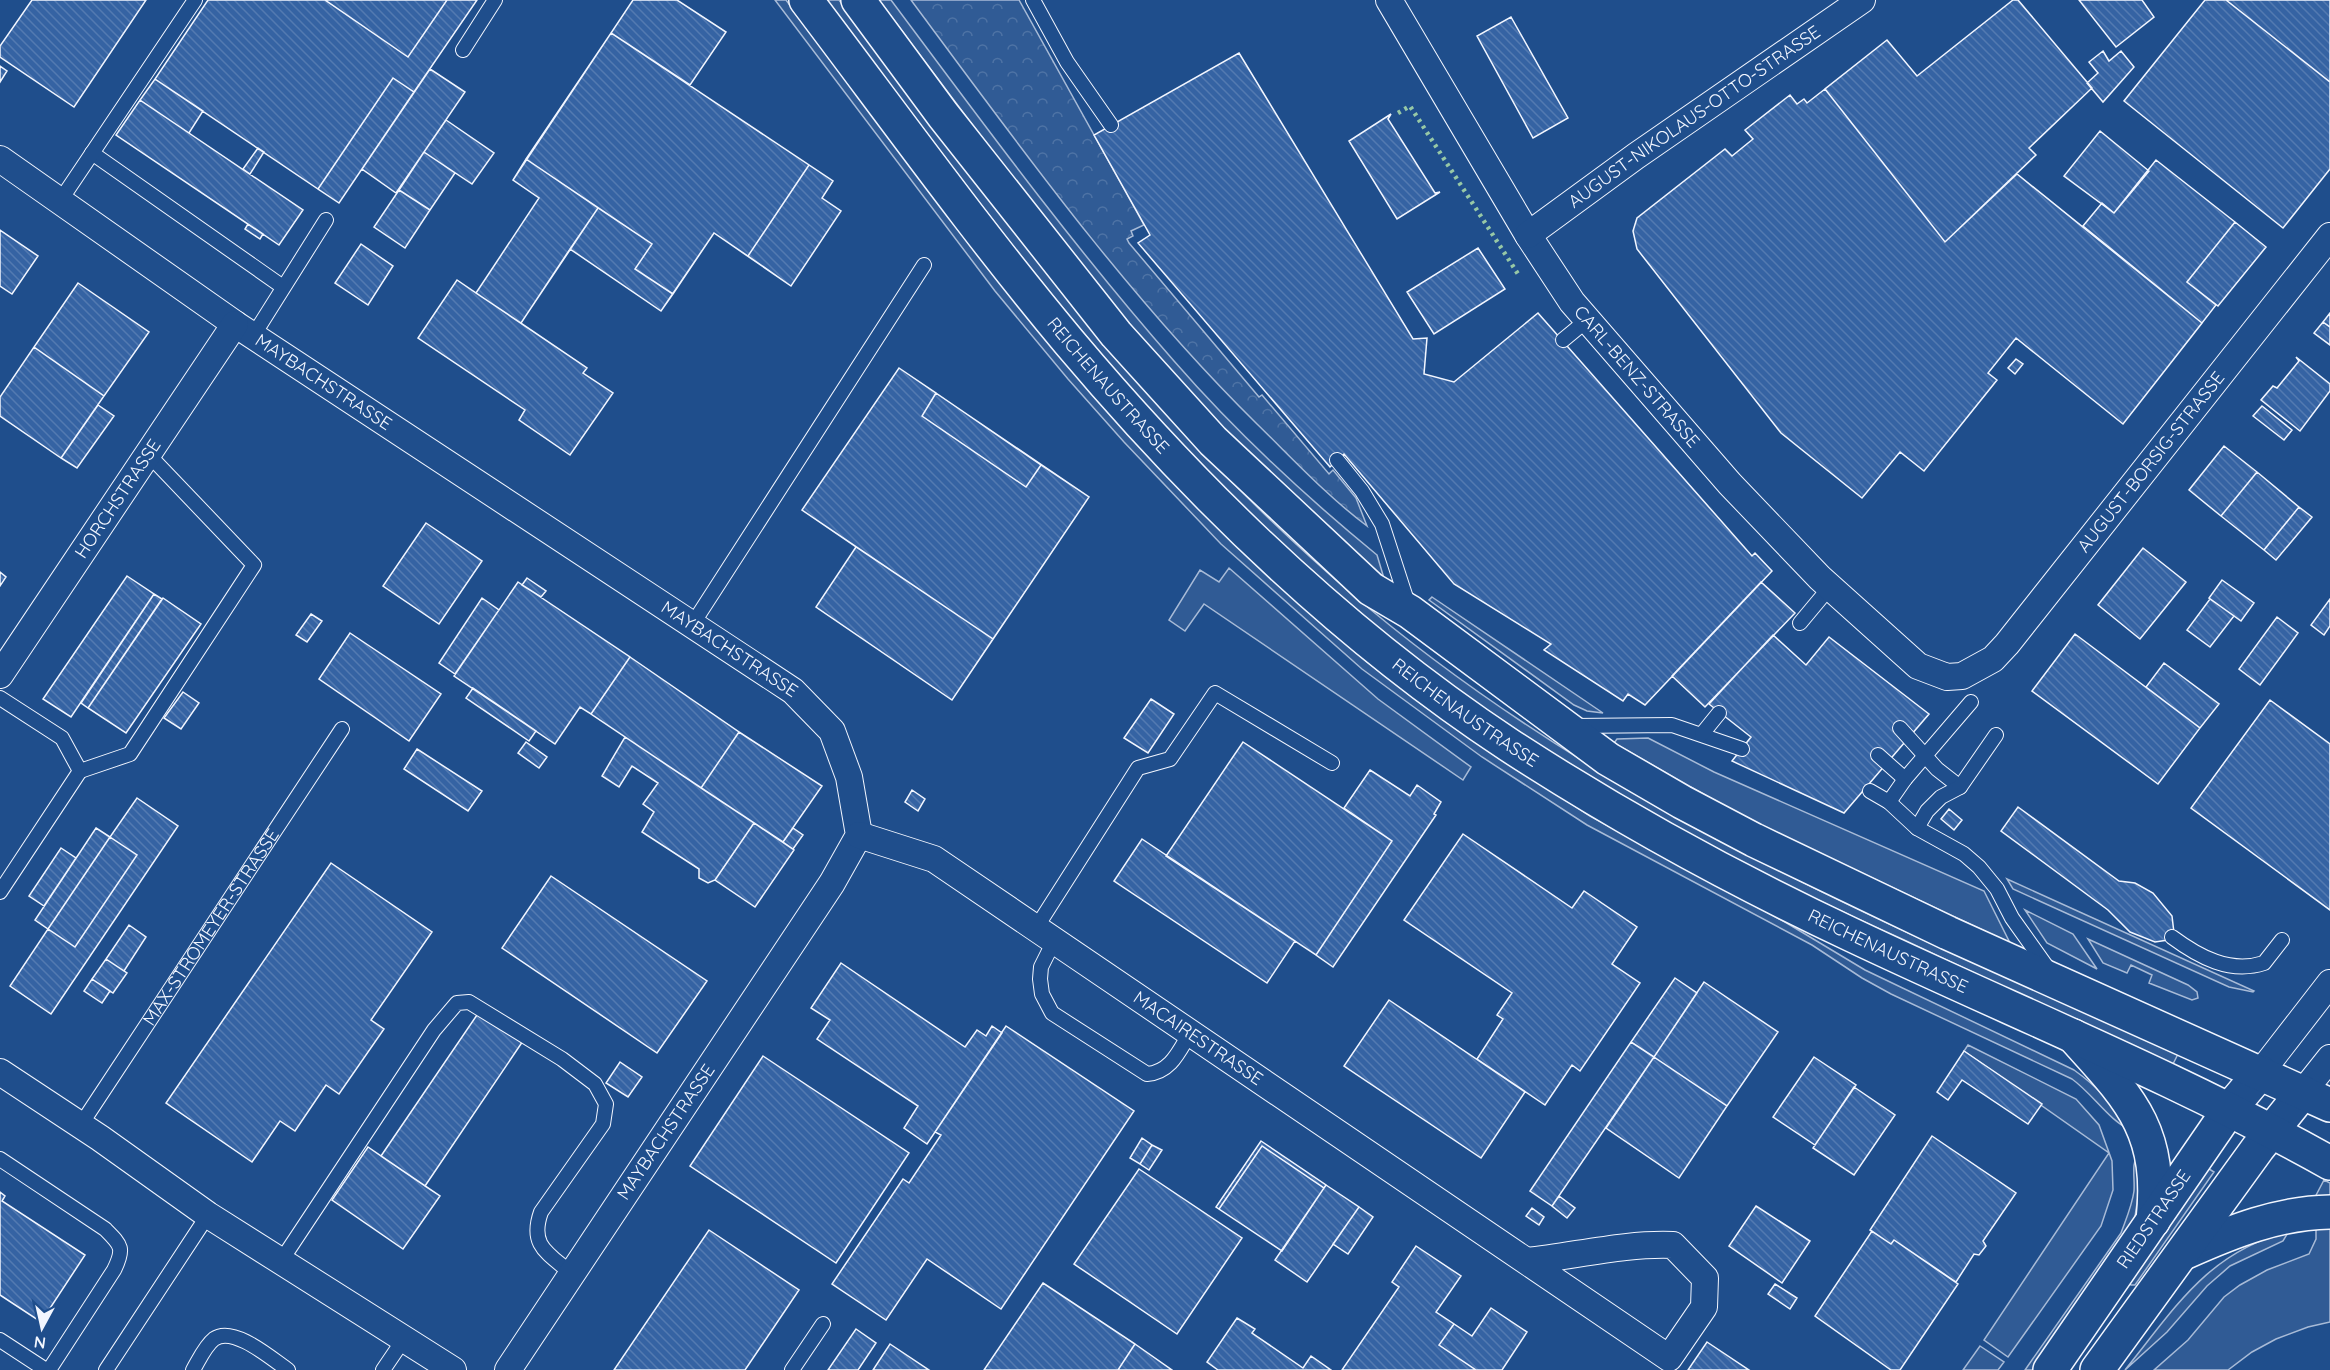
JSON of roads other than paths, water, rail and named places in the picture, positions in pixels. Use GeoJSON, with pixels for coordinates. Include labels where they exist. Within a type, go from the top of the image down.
{"type":"FeatureCollection","features":[{"type":"Feature","properties":{"kind":"main road","name":"REICHENAUSTRASSE"},"geometry":{"type":"LineString","coordinates":[[806,0],[961,207],[1069,342],[1176,462],[1253,540],[1332,611],[1424,685],[1510,745],[1723,869],[1849,934],[2073,1035],[2229,1110],[2330,1163]]}},
{"type":"Feature","properties":{"kind":"main road"},"geometry":{"type":"LineString","coordinates":[[858,0],[1064,270],[1154,377],[1213,441],[1371,589],[1410,612],[1608,759],[1754,840],[2059,984],[2261,1072],[2317,1099],[2270,1132],[2185,1252],[2097,1370]]}},
{"type":"Feature","properties":{"kind":"main road"},"geometry":{"type":"LineString","coordinates":[[2073,1035],[2136,1112],[2146,1132],[2156,1178],[2153,1223]]}},
{"type":"Feature","properties":{"kind":"main road","name":"RIEDSTRASSE"},"geometry":{"type":"LineString","coordinates":[[2050,1370],[2229,1110],[2261,1072]]}},
{"type":"Feature","properties":{"kind":"main road"},"geometry":{"type":"LineString","coordinates":[[2185,1252],[2240,1228],[2272,1218],[2330,1212]]}},
{"type":"Feature","properties":{"kind":"street","name":"CARL-BENZ-STRASSE"},"geometry":{"type":"LineString","coordinates":[[1389,0],[1528,235],[1586,321],[1730,484],[1830,587],[1918,666],[1947,677],[1962,676]]}},
{"type":"Feature","properties":{"kind":"street","name":"AUGUST-NIKOLAUS-OTTO-STRASSE"},"geometry":{"type":"LineString","coordinates":[[1528,235],[1635,156],[1862,0]]}},
{"type":"Feature","properties":{"kind":"street","name":"MAYBACHSTRASSE"},"geometry":{"type":"LineString","coordinates":[[0,159],[244,330],[793,692],[832,731],[849,777],[859,835],[832,884],[508,1370]]}},
{"type":"Feature","properties":{"kind":"street","name":"AUGUST-BORSIG-STRASSE"},"geometry":{"type":"LineString","coordinates":[[1962,676],[1993,659],[2007,644],[2330,236]]}},
{"type":"Feature","properties":{"kind":"street","name":"HORCHSTRASSE"},"geometry":{"type":"LineString","coordinates":[[0,675],[148,454],[244,330]]}},
{"type":"Feature","properties":{"kind":"street","name":"MACAIRESTRASSE"},"geometry":{"type":"LineString","coordinates":[[859,835],[934,859],[1527,1262],[1665,1364],[1704,1307],[1705,1278],[1673,1245],[1646,1244],[1581,1256],[1527,1262]]}},
{"type":"Feature","properties":{"kind":"street"},"geometry":{"type":"LineString","coordinates":[[2261,1072],[2330,983]]}},
{"type":"Feature","properties":{"kind":"street"},"geometry":{"type":"LineString","coordinates":[[2317,1099],[2330,1058]]}},
{"type":"Feature","properties":{"kind":"street"},"geometry":{"type":"LineString","coordinates":[[0,1074],[80,1126],[208,1215],[453,1370]]}},
{"type":"Feature","properties":{"kind":"lane"},"geometry":{"type":"LineString","coordinates":[[60,201],[195,0]]}},
{"type":"Feature","properties":{"kind":"lane"},"geometry":{"type":"LineString","coordinates":[[463,50],[495,0]]}},
{"type":"Feature","properties":{"kind":"lane"},"geometry":{"type":"LineString","coordinates":[[1033,0],[1067,62],[1111,124]]}},
{"type":"Feature","properties":{"kind":"lane"},"geometry":{"type":"LineString","coordinates":[[92,153],[284,287]]}},
{"type":"Feature","properties":{"kind":"lane"},"geometry":{"type":"LineString","coordinates":[[244,330],[284,287],[326,220]]}},
{"type":"Feature","properties":{"kind":"lane"},"geometry":{"type":"LineString","coordinates":[[692,625],[924,265]]}},
{"type":"Feature","properties":{"kind":"lane"},"geometry":{"type":"LineString","coordinates":[[1563,340],[1586,321]]}},
{"type":"Feature","properties":{"kind":"lane"},"geometry":{"type":"LineString","coordinates":[[0,892],[80,771],[130,754],[254,565],[148,454]]}},
{"type":"Feature","properties":{"kind":"lane"},"geometry":{"type":"LineString","coordinates":[[1337,460],[1362,491],[1382,525],[1410,612]]}},
{"type":"Feature","properties":{"kind":"lane"},"geometry":{"type":"LineString","coordinates":[[1800,623],[1830,587]]}},
{"type":"Feature","properties":{"kind":"lane"},"geometry":{"type":"LineString","coordinates":[[1190,1033],[1171,1063],[1156,1073],[1147,1074],[1052,1012],[1042,994],[1040,979],[1045,934],[1138,768],[1170,759],[1215,693],[1332,763]]}},
{"type":"Feature","properties":{"kind":"lane"},"geometry":{"type":"LineString","coordinates":[[0,698],[62,738],[80,771]]}},
{"type":"Feature","properties":{"kind":"lane"},"geometry":{"type":"LineString","coordinates":[[1889,802],[1905,779],[1971,702]]}},
{"type":"Feature","properties":{"kind":"lane"},"geometry":{"type":"LineString","coordinates":[[1702,734],[1719,713]]}},
{"type":"Feature","properties":{"kind":"lane"},"geometry":{"type":"LineString","coordinates":[[1566,726],[1611,728],[1638,724],[1672,725],[1742,748]]}},
{"type":"Feature","properties":{"kind":"lane"},"geometry":{"type":"LineString","coordinates":[[1900,728],[1937,769],[1959,787]]}},
{"type":"Feature","properties":{"kind":"lane","name":"MAX-STROMEYER-STRASSE"},"geometry":{"type":"LineString","coordinates":[[80,1126],[342,729]]}},
{"type":"Feature","properties":{"kind":"lane"},"geometry":{"type":"LineString","coordinates":[[1917,828],[1927,811],[1941,797],[1959,787],[1996,735]]}},
{"type":"Feature","properties":{"kind":"lane"},"geometry":{"type":"LineString","coordinates":[[1878,756],[1905,779]]}},
{"type":"Feature","properties":{"kind":"lane"},"geometry":{"type":"LineString","coordinates":[[1870,791],[1889,802],[1917,828],[1964,854],[1979,867],[1997,889],[2012,918],[2059,984]]}},
{"type":"Feature","properties":{"kind":"lane"},"geometry":{"type":"LineString","coordinates":[[2172,937],[2207,958],[2239,967],[2264,963],[2282,940]]}},
{"type":"Feature","properties":{"kind":"lane"},"geometry":{"type":"LineString","coordinates":[[281,1261],[434,1030],[457,1003],[469,1002],[481,1007],[562,1059],[595,1084],[606,1104],[603,1124],[541,1212],[535,1228],[540,1246],[572,1274]]}},
{"type":"Feature","properties":{"kind":"lane"},"geometry":{"type":"LineString","coordinates":[[0,1159],[105,1229],[119,1243],[121,1256],[47,1370],[0,1340]]}},
{"type":"Feature","properties":{"kind":"lane"},"geometry":{"type":"LineString","coordinates":[[106,1370],[208,1215]]}},
{"type":"Feature","properties":{"kind":"lane"},"geometry":{"type":"LineString","coordinates":[[792,1370],[823,1324]]}},
{"type":"Feature","properties":{"kind":"lane"},"geometry":{"type":"LineString","coordinates":[[193,1370],[215,1338],[224,1336],[241,1339],[288,1370]]}},
{"type":"Feature","properties":{"kind":"lane"},"geometry":{"type":"LineString","coordinates":[[383,1370],[404,1339]]}}]}
